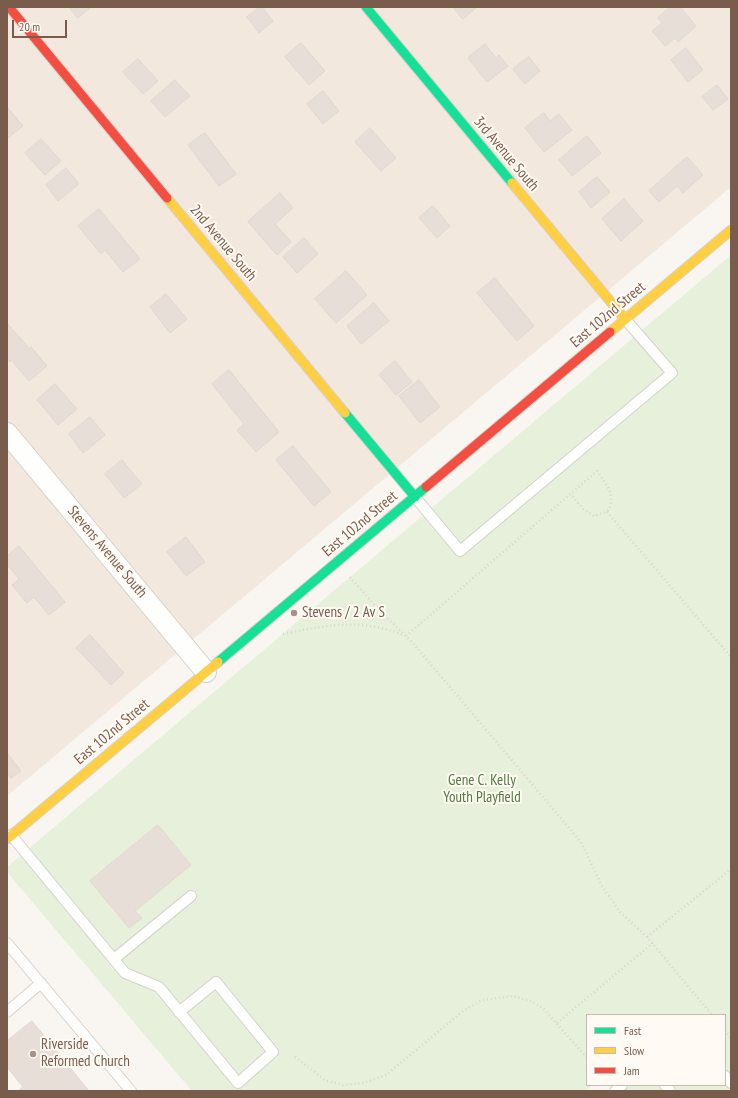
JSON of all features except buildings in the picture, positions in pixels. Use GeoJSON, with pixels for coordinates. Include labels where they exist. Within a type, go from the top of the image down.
{"type":"FeatureCollection","features":[{"type":"Feature","properties":{"kind":"street","name":"2nd Avenue South"},"geometry":{"type":"LineString","coordinates":[[9,7],[415,497]]}},
{"type":"Feature","properties":{"kind":"street","name":"3rd Avenue South"},"geometry":{"type":"LineString","coordinates":[[366,7],[624,319]]}},
{"type":"Feature","properties":{"kind":"street","name":"East 102nd Street"},"geometry":{"type":"LineString","coordinates":[[9,837],[731,230]]}},
{"type":"Feature","properties":{"kind":"street","name":"Stevens Avenue South"},"geometry":{"type":"LineString","coordinates":[[7,433],[206,672]]}},
{"type":"Feature","properties":{"kind":"lane"},"geometry":{"type":"LineString","coordinates":[[415,497],[460,551],[660,384],[672,373],[624,319]]}},
{"type":"Feature","properties":{"kind":"lane"},"geometry":{"type":"LineString","coordinates":[[9,837],[125,973],[159,987],[179,1012],[238,1083],[273,1052],[216,982],[179,1012]]}},
{"type":"Feature","properties":{"kind":"lane"},"geometry":{"type":"LineString","coordinates":[[114,960],[191,896]]}},
{"type":"Feature","properties":{"kind":"lane"},"geometry":{"type":"LineString","coordinates":[[7,943],[131,1091]]}},
{"type":"Feature","properties":{"kind":"lane"},"geometry":{"type":"LineString","coordinates":[[7,1012],[41,983]]}},
{"type":"Feature","properties":{"kind":"path"},"geometry":{"type":"LineString","coordinates":[[406,636],[570,494],[597,471],[612,495],[611,504],[607,512],[594,516],[583,509],[570,494]]}},
{"type":"Feature","properties":{"kind":"path"},"geometry":{"type":"LineString","coordinates":[[607,512],[731,657]]}},
{"type":"Feature","properties":{"kind":"path"},"geometry":{"type":"LineString","coordinates":[[350,578],[413,644],[580,842],[602,886],[620,912],[653,943],[711,1014]]}},
{"type":"Feature","properties":{"kind":"path"},"geometry":{"type":"LineString","coordinates":[[282,634],[338,624],[363,624],[386,628],[406,636]]}},
{"type":"Feature","properties":{"kind":"path"},"geometry":{"type":"LineString","coordinates":[[647,937],[731,869]]}},
{"type":"Feature","properties":{"kind":"path"},"geometry":{"type":"LineString","coordinates":[[557,1023],[653,943]]}},
{"type":"Feature","properties":{"kind":"path"},"geometry":{"type":"LineString","coordinates":[[295,1057],[325,1080],[343,1085],[364,1082],[386,1075],[462,1011],[482,1000],[513,996],[531,1001],[543,1008],[586,1057]]}},
{"type":"Feature","properties":{"kind":"shaded area"},"geometry":{"type":"Polygon","coordinates":[[[7,7],[731,7],[731,187],[7,796],[7,7]]]}},
{"type":"Feature","properties":{"kind":"green space","name":"Gene C. Kelly Youth Playfield"},"geometry":{"type":"Polygon","coordinates":[[[731,255],[731,1091],[621,1091],[617,1086],[726,1086],[726,1014],[586,1014],[586,1086],[592,1086],[585,1091],[192,1091],[7,872],[7,867],[731,255]]]}},
{"type":"Feature","properties":{"kind":"traffic: fast"},"geometry":{"type":"LineString","coordinates":[[366,7],[512,183]]}},
{"type":"Feature","properties":{"kind":"traffic: fast"},"geometry":{"type":"LineString","coordinates":[[345,413],[415,497]]}},
{"type":"Feature","properties":{"kind":"traffic: fast"},"geometry":{"type":"LineString","coordinates":[[218,662],[426,487]]}},
{"type":"Feature","properties":{"kind":"traffic: slow"},"geometry":{"type":"LineString","coordinates":[[512,183],[625,319]]}},
{"type":"Feature","properties":{"kind":"traffic: slow"},"geometry":{"type":"LineString","coordinates":[[167,198],[345,413]]}},
{"type":"Feature","properties":{"kind":"traffic: slow"},"geometry":{"type":"LineString","coordinates":[[610,332],[731,230]]}},
{"type":"Feature","properties":{"kind":"traffic: slow"},"geometry":{"type":"LineString","coordinates":[[7,839],[218,662]]}},
{"type":"Feature","properties":{"kind":"traffic: jam"},"geometry":{"type":"LineString","coordinates":[[9,7],[167,198]]}},
{"type":"Feature","properties":{"kind":"traffic: jam"},"geometry":{"type":"LineString","coordinates":[[426,487],[610,332]]}},
{"type":"Feature","properties":{"kind":"place","name":"Stevens / 2 Av S"},"geometry":{"type":"Point","coordinates":[294,613]}},
{"type":"Feature","properties":{"kind":"place","name":"Riverside Reformed Church"},"geometry":{"type":"Point","coordinates":[33,1054]}}]}
